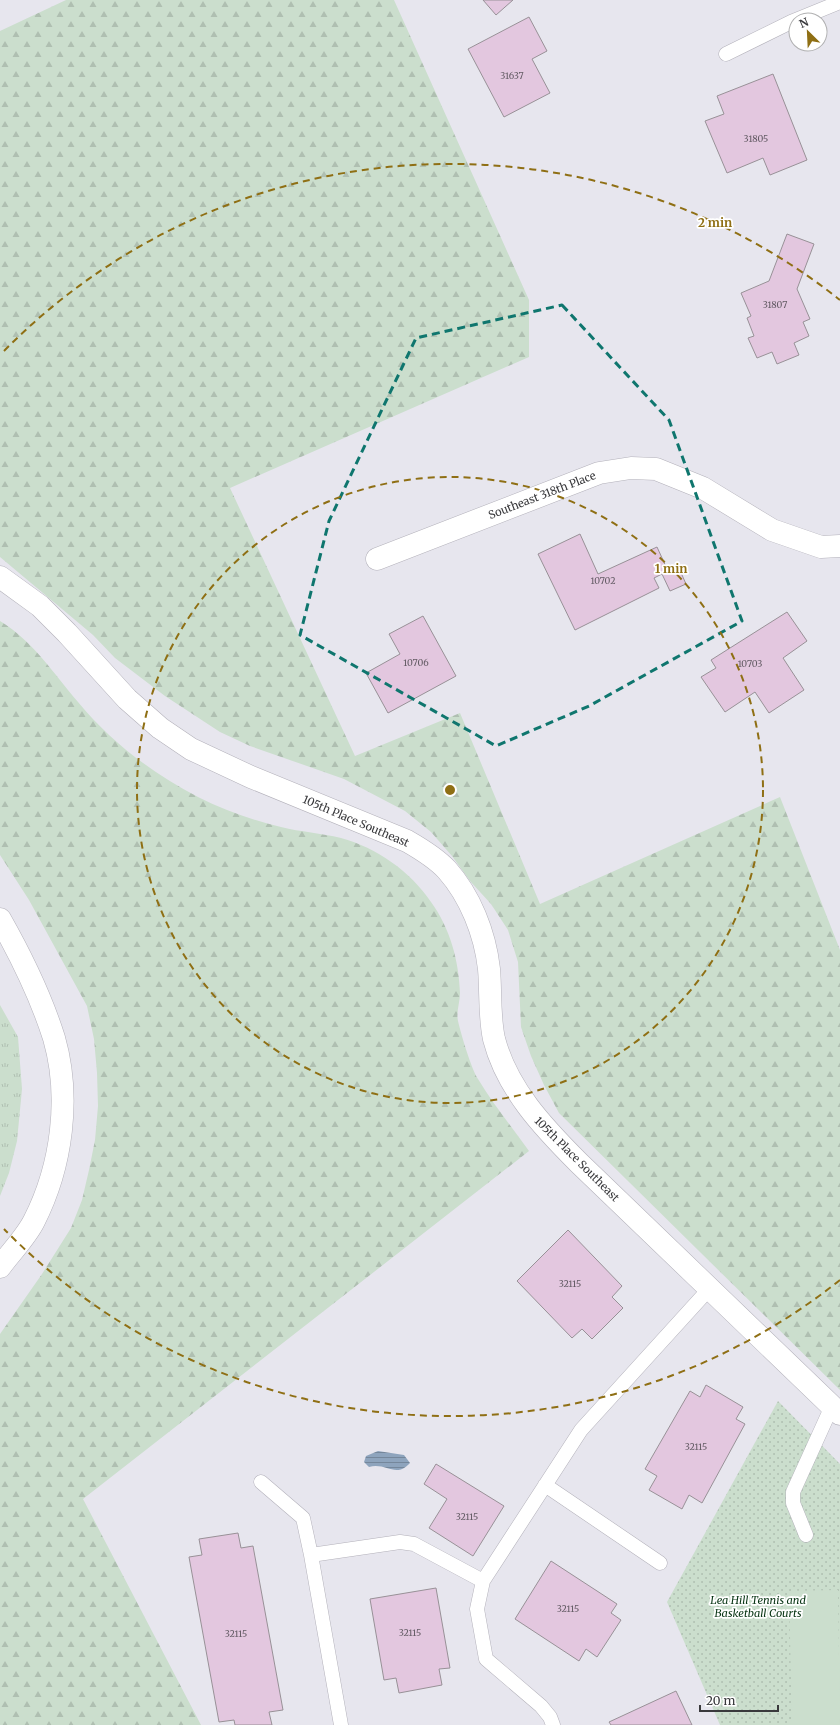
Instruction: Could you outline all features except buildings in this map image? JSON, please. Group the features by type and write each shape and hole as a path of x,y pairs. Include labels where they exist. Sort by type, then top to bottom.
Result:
{"street":[{"name":"Southeast 318th Place","path":"377,559 599,473 631,468 656,469 703,488 772,530 821,547 840,546"},
{"name":"105th Place Southeast","path":"0,577 40,606 67,633 127,699 160,728 191,749 250,777 408,841 429,854 446,869 460,887 479,925 486,948 489,970 491,1017 494,1039 503,1065 531,1111 551,1134 836,1410"},
{"path":"0,919 35,990 54,1038 62,1082 62,1116 53,1174 34,1221 0,1267"}],"lane":[{"path":"726,54 791,22 840,2"},
{"path":"554,1725 550,1717 541,1706 486,1659 477,1609 483,1581 581,1430 710,1288"},
{"path":"806,1535 793,1504 793,1492 836,1410"},
{"path":"260,1482 302,1518 311,1555 341,1725"},
{"path":"545,1486 660,1563"},
{"path":"311,1555 400,1542 414,1544 483,1581"}],"highlighted area":[{"path":"562,305 669,420 742,621 589,706 496,746 300,635 329,521 416,338"}],"green space":[{"path":"66,0 394,0 529,300 529,357 230,488 355,756 460,713 540,904 780,797 840,950 840,1390 559,1113 531,1056 521,1027 518,962 508,930 491,904 470,881 452,856 431,832 405,811 344,779 250,746 220,732 165,696 115,658 93,635 0,557 0,31"},
{"path":"0,621 23,638 33,648 78,702 104,730 133,756 164,778 208,802 249,818 281,827 334,836 354,842 380,854 413,880 438,912 452,945 458,969 460,993 457,1014 458,1021 472,1067 490,1097 529,1151 83,1499 201,1725 0,1725 0,1334 42,1274 71,1228 82,1200 89,1170 95,1140 98,1106 94,1039 87,1006 29,900 0,855"},
{"path":"0,1005 18,1037 22,1089 17,1141 9,1173 0,1196"},
{"name":"Lea Hill Tennis and Basketball Courts","path":"778,1401 840,1464 840,1725 720,1725 667,1602"},
{"path":"838,1590 840,1725 792,1725 789,1591"}],"water":[{"path":"378,1451 404,1455 410,1463 405,1468 400,1470 375,1466 369,1467 364,1462 366,1456"}]}
